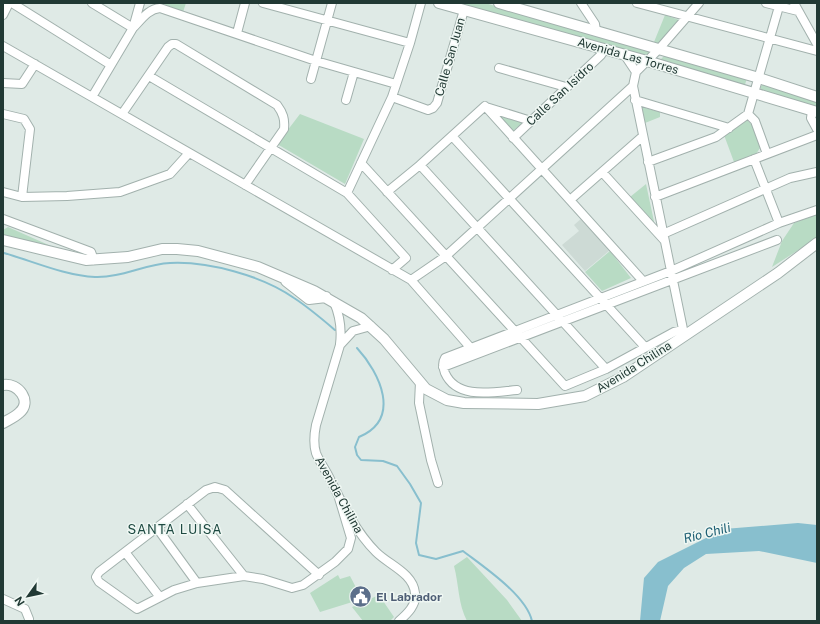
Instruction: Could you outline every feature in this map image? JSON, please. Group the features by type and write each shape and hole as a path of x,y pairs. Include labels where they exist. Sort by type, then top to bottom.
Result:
{"street":[{"path":"3,15 11,3 111,65"},
{"path":"92,3 133,28"},
{"path":"133,28 140,3"},
{"path":"237,33 245,3"},
{"path":"263,3 410,44"},
{"path":"311,79 332,3"},
{"path":"347,193 392,97 410,44 420,3"},
{"name":"Avenida Las Torres","path":"439,3 624,54 814,112"},
{"name":"Avenida Las Torres","path":"499,3 759,78 817,97"},
{"path":"581,3 595,24 596,31"},
{"path":"637,3 687,18 817,51"},
{"path":"411,280 446,256 632,86 636,72 659,50 699,3"},
{"path":"766,3 780,5 798,11"},
{"path":"794,3 817,44"},
{"path":"648,162 716,137 748,114 780,5"},
{"path":"92,97 133,28 148,12 154,8 160,8 237,33 316,61 396,84"},
{"name":"Calle San Juan","path":"392,97 428,110 433,108 436,103 464,10"},
{"path":"122,114 168,47 172,44 176,44 277,105 282,112 285,121 284,129 245,185"},
{"path":"3,46 411,280 473,351"},
{"name":"Calle San Isidro","path":"513,138 605,49"},
{"path":"624,54 636,72"},
{"path":"3,83 22,84 35,64"},
{"path":"499,68 566,87"},
{"path":"346,100 354,72"},
{"path":"149,76 347,193 406,258 392,270"},
{"path":"361,163 565,386 606,369 674,332 683,333 632,86"},
{"path":"636,100 729,128"},
{"path":"485,106 531,120"},
{"path":"387,192 420,165 485,106"},
{"path":"485,106 643,281"},
{"path":"814,112 811,118 817,129"},
{"path":"3,114 24,119 30,129 22,197"},
{"path":"748,114 755,121 767,154"},
{"path":"655,197 817,135"},
{"path":"452,136 645,347"},
{"path":"570,200 643,136"},
{"path":"3,192 22,197 67,196 120,192 170,174 189,152"},
{"path":"754,159 779,223"},
{"path":"420,165 606,369"},
{"path":"602,172 664,237"},
{"path":"664,237 790,178 817,172"},
{"path":"518,334 556,315 671,271 779,223 817,210"},
{"path":"3,219 91,252 94,260"},
{"path":"3,240 72,257 94,260 133,256 162,249 198,250 279,274 330,299 371,326"},
{"path":"517,390 480,393 456,387 449,381 443,367 445,358 473,351 518,334 562,322 777,240"},
{"name":"Avenida Chilina","path":"340,345 353,331 371,326 426,389 448,400 464,403 538,404 566,400 584,396 623,377 683,333 778,273 817,243"},
{"name":"Avenida Chilina","path":"330,299 340,315 342,330 340,345 320,411 314,439 316,453 339,498 363,538 377,553 407,577 413,584 415,601 409,611 399,621"},
{"path":"420,382 419,403 431,460 438,483"},
{"path":"3,386 16,387 23,394 24,399 24,404 20,413 3,423"},
{"path":"319,575 220,487 210,487 99,572 97,575 97,581 137,609 159,596 197,583 244,576 263,579 292,588 303,585 319,575 348,549 351,538 339,498"},
{"path":"187,504 244,576"},
{"path":"157,528 197,583"},
{"path":"125,552 159,596"},
{"path":"3,599 26,609 29,619"}],"shaded area":[{"path":"582,218 610,250 585,271 562,245 579,231 574,225"}],"green space":[{"path":"161,3 186,3 183,12"},
{"path":"453,3 485,3 650,51 649,58"},
{"path":"665,15 682,21 661,44 654,42"},
{"path":"664,56 747,78 744,88 661,62 661,59"},
{"path":"766,83 817,100 817,109 761,91 761,86"},
{"path":"642,107 660,112 660,117 645,123"},
{"path":"493,110 522,123 513,131"},
{"path":"300,114 364,139 345,184 277,144"},
{"path":"745,121 748,121 752,125 760,148 756,154 734,162 724,135"},
{"path":"646,184 655,226 630,197"},
{"path":"817,214 817,238 772,267 782,241 794,223"},
{"path":"8,227 69,254 3,237 3,230"},
{"path":"610,251 631,278 602,291 585,272"},
{"path":"467,557 507,600 522,621 467,621 460,601 454,566"},
{"path":"338,575 340,579 350,576 362,599 320,612 310,593"},
{"path":"379,595 394,617 390,621 363,621 352,607"}],"water":[{"path":"798,523 817,525 817,563 759,551 706,554 684,568 668,586 660,621 640,621 644,578 658,562 724,529"}],"waterway":[{"path":"4,253 72,274 95,277 105,277 170,263 185,263 218,267 251,277 281,290 315,313 335,330"},
{"path":"357,348 373,370 383,395 383,408 380,419 372,429 359,437 355,447 357,455 361,460 383,461 397,466 410,484 421,503 416,543 419,555 436,559 463,551 503,582 522,601 532,621"}],"place":[{"name":"El Labrador","path":"360,597"}],"district":[{"name":"SANTA LUISA","path":"175,529"}],"water label":[{"name":"Río Chili","path":"707,533"}]}
